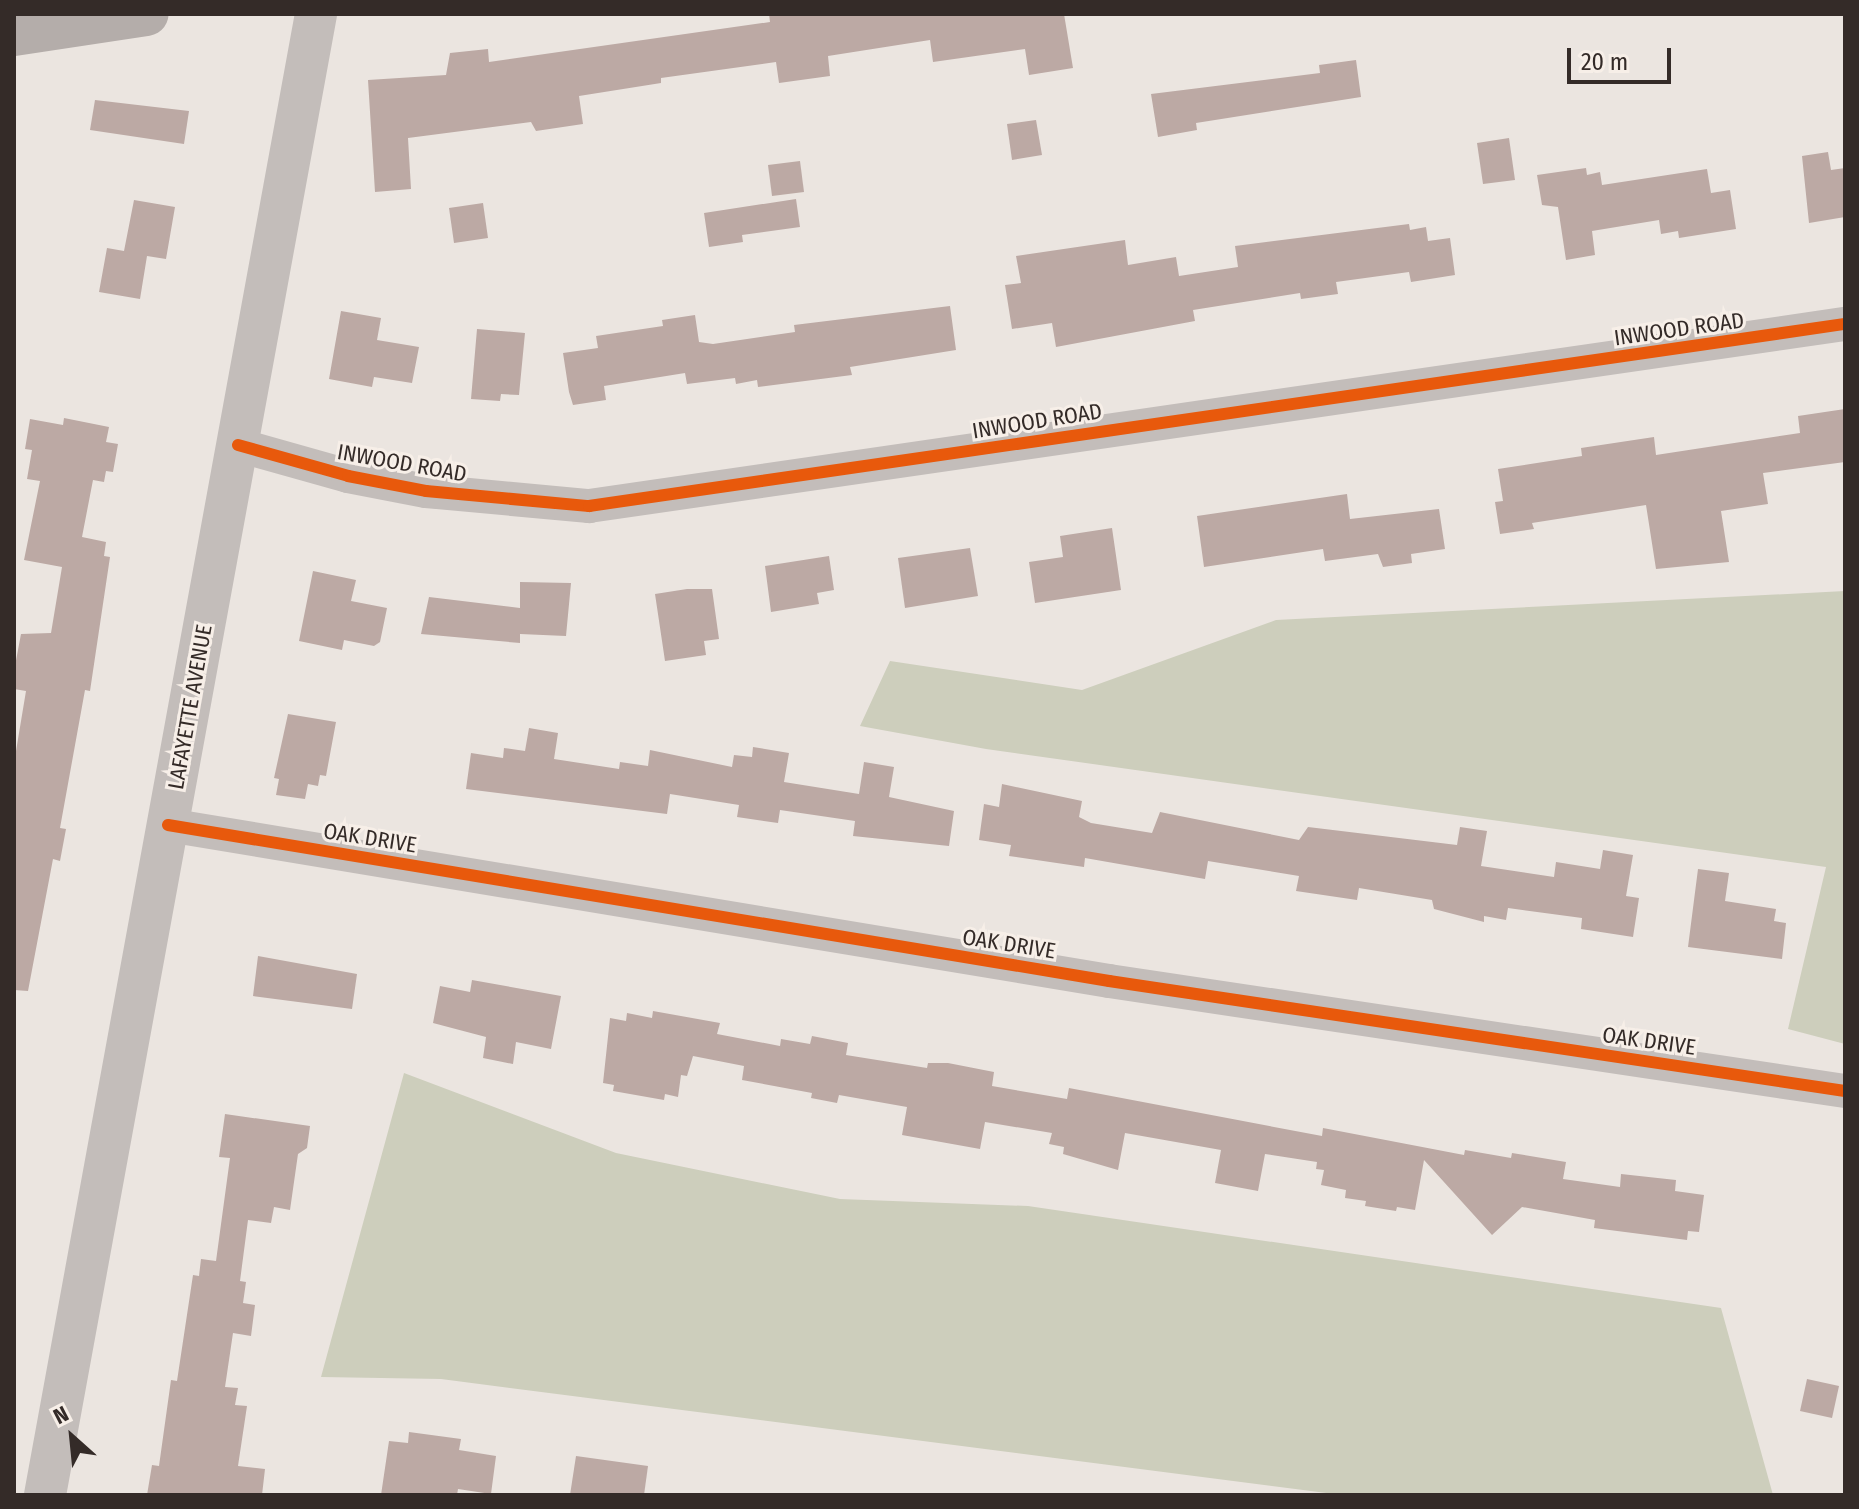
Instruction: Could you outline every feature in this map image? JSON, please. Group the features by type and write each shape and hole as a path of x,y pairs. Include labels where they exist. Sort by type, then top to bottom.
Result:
{"main road":[{"path":"14,34 146,14"}],"street":[{"name":"LAFAYETTE AVENUE","path":"45,1495 316,14"},
{"name":"INWOOD ROAD","path":"238,445 348,476 426,491 589,506 1845,324"},
{"name":"OAK DRIVE","path":"168,825 1109,981 1845,1091"}],"green space":[{"path":"1845,591 1845,1044 1788,1029 1826,867 986,749 860,726 890,661 1082,690 1276,620"},
{"path":"404,1073 616,1153 840,1199 1028,1206 1721,1308 1773,1495 1342,1495 441,1379 321,1377"}],"building":[{"path":"769,14 1064,14 1073,68 1029,75 1025,49 933,62 930,40 828,56 830,76 779,83 776,62 661,78 661,83 579,96 583,124 536,131 531,122 408,138 411,189 375,192 368,80 446,75 450,53 488,49 489,62 770,22"},
{"path":"1356,60 1361,97 1196,123 1197,130 1158,137 1151,94 1320,73 1319,65"},
{"path":"95,100 189,111 184,144 90,130"},
{"path":"1036,120 1042,155 1012,160 1007,124"},
{"path":"1509,138 1515,180 1483,184 1477,143"},
{"path":"1828,152 1831,170 1845,168 1845,217 1809,223 1802,156"},
{"path":"800,161 804,192 772,196 768,165"},
{"path":"1586,168 1587,175 1600,172 1602,185 1707,169 1711,193 1730,190 1736,229 1679,238 1678,231 1661,234 1659,220 1592,231 1595,255 1566,260 1558,207 1542,205 1537,175"},
{"path":"796,199 800,227 742,235 743,242 709,247 704,213"},
{"path":"134,200 175,207 166,259 147,256 140,299 99,292 107,248 124,251"},
{"path":"483,203 488,238 454,243 449,208"},
{"path":"1409,224 1410,230 1426,227 1428,241 1450,238 1455,275 1411,282 1409,272 1336,282 1338,294 1301,299 1300,293 1193,310 1195,321 1056,347 1052,323 1012,329 1005,285 1021,283 1016,256 1125,240 1128,265 1176,257 1179,276 1238,267 1235,246"},
{"path":"950,306 956,350 850,367 852,375 758,387 757,380 736,384 735,378 687,384 685,373 604,386 606,400 573,405 569,392 563,353 598,348 596,336 663,326 662,320 695,315 699,342 713,344 795,332 794,325"},
{"path":"341,311 381,318 377,340 419,347 412,383 374,377 372,387 329,379"},
{"path":"477,329 525,333 519,395 501,394 500,401 471,399"},
{"path":"1845,409 1845,462 1763,473 1768,504 1721,511 1729,562 1656,569 1646,505 1532,523 1534,529 1500,534 1495,502 1503,501 1498,469 1582,456 1581,448 1654,437 1656,455 1800,433 1798,416"},
{"path":"64,418 109,427 106,442 118,444 113,472 106,471 104,482 93,480 82,537 106,542 104,556 110,557 90,691 85,690 60,828 66,829 60,861 53,859 28,991 14,990 14,763 26,691 14,689 14,671 21,634 51,633 62,567 24,560 40,481 27,479 32,450 25,449 30,419 63,425"},
{"path":"1347,494 1350,519 1439,509 1445,549 1411,554 1412,563 1383,567 1378,554 1325,561 1323,549 1204,567 1197,516"},
{"path":"1112,528 1121,590 1035,603 1029,562 1063,557 1060,536"},
{"path":"970,548 978,596 905,608 898,558"},
{"path":"829,556 834,590 817,593 819,604 771,612 765,566"},
{"path":"313,571 356,580 351,601 387,608 380,642 374,646 344,640 342,650 299,641"},
{"path":"520,582 571,583 566,636 520,634 520,643 421,634 429,597 520,608"},
{"path":"712,589 719,639 704,641 706,655 665,661 655,594"},
{"path":"288,714 336,722 326,776 320,775 318,786 308,784 305,799 276,795 279,779 274,778"},
{"path":"529,728 558,733 554,759 619,769 620,762 648,766 650,750 732,767 734,755 752,757 753,747 789,753 784,782 859,794 864,762 894,767 889,797 954,811 949,846 853,836 855,821 780,810 778,823 737,817 739,805 670,794 667,814 466,789 471,753 503,758 504,748 525,751"},
{"path":"1002,784 1082,801 1079,817 1091,823 1152,833 1160,812 1299,840 1308,827 1457,845 1460,827 1487,831 1481,866 1554,877 1556,862 1600,869 1603,850 1633,855 1626,896 1639,898 1633,937 1581,929 1582,918 1508,908 1506,920 1484,916 1484,922 1434,909 1432,900 1359,888 1357,900 1296,891 1299,876 1208,861 1205,879 1085,858 1084,867 1009,856 1011,845 979,840 984,804 999,807"},
{"path":"1698,869 1729,873 1725,901 1776,909 1774,921 1786,923 1782,959 1688,947"},
{"path":"258,956 357,974 352,1009 253,996"},
{"path":"472,980 561,996 551,1049 516,1042 513,1064 483,1058 486,1037 433,1023 440,986 470,992"},
{"path":"653,1011 720,1023 717,1034 780,1046 781,1039 810,1044 812,1036 848,1043 846,1055 927,1068 928,1063 948,1063 994,1072 992,1086 1067,1099 1069,1088 1322,1136 1323,1128 1464,1155 1465,1150 1511,1158 1512,1153 1566,1162 1563,1179 1620,1187 1621,1174 1676,1180 1675,1191 1704,1195 1699,1232 1688,1231 1687,1240 1594,1228 1595,1220 1522,1207 1492,1235 1424,1160 1415,1210 1397,1207 1396,1211 1365,1206 1366,1201 1345,1198 1346,1190 1321,1185 1324,1170 1316,1169 1317,1162 1265,1154 1258,1191 1215,1183 1221,1150 1125,1133 1118,1170 1063,1154 1064,1147 1049,1144 1052,1133 985,1122 980,1149 902,1135 907,1107 839,1095 837,1103 811,1098 812,1093 742,1080 744,1066 693,1056 687,1076 681,1075 678,1097 665,1094 664,1100 613,1091 614,1085 603,1083 610,1018 626,1021 627,1013 652,1018"},
{"path":"225,1114 310,1126 307,1148 298,1154 290,1210 274,1207 271,1223 248,1220 240,1281 246,1282 243,1303 255,1305 251,1336 233,1333 225,1387 238,1388 235,1405 247,1406 238,1466 265,1469 262,1495 147,1495 152,1465 159,1466 171,1380 177,1381 193,1275 199,1276 201,1259 216,1261 230,1158 219,1157"},
{"path":"1807,1379 1839,1386 1832,1418 1800,1411"},
{"path":"409,1432 461,1439 459,1450 496,1456 491,1494 458,1489 457,1495 381,1495 389,1441 408,1443"},
{"path":"576,1456 648,1466 644,1495 570,1495"}],"cycle path":[{"path":"238,445 348,476 426,491 589,506 1845,324"},
{"path":"168,825 1109,981 1845,1091"}]}
